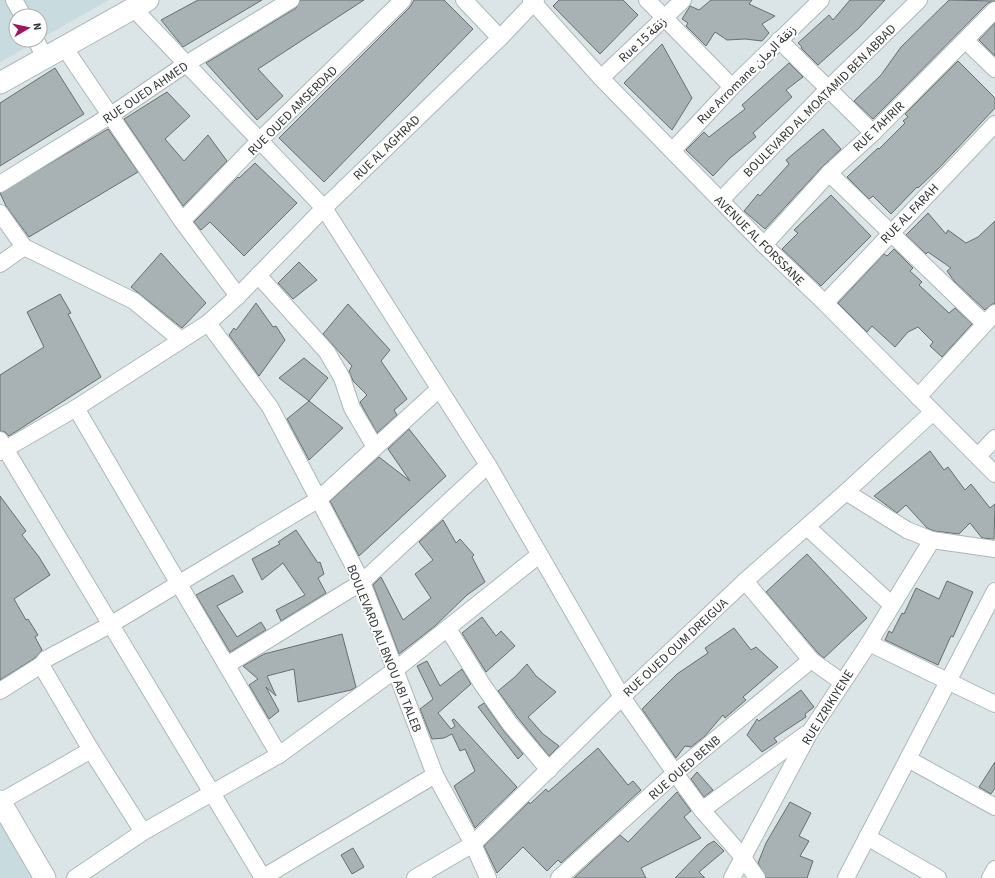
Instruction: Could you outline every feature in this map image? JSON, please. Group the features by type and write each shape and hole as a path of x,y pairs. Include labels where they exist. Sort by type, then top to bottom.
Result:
{"street":[{"name":"RUE OUED AHMED","path":"0,184 111,115 186,64 291,0"},
{"name":"RUE OUED AMSERDAD","path":"182,221 259,141 403,0"},
{"path":"464,0 500,38"},
{"path":"647,0 732,87"},
{"name":"Rue 15 زنقة","path":"601,78 683,0"},
{"name":"Rue Arromane زنقة الرمان","path":"673,150 732,87 821,0"},
{"name":"BOULEVARD AL MOATAMID BEN ABBAD","path":"721,200 828,89 919,0"},
{"name":"RUE AL AGHRAD","path":"2,447 76,408 208,323 238,296 324,208 500,38 533,1"},
{"name":"AVENUE AL FORSSANE","path":"533,1 601,78 673,150 764,245 825,303 995,474"},
{"path":"0,83 40,49 64,47 141,5 186,64 324,208 488,465 622,697 702,810 742,856 757,878"},
{"name":"RUE TAHRIR","path":"764,245 829,173 873,133 995,10"},
{"path":"779,40 873,133"},
{"path":"966,40 995,69"},
{"path":"64,47 182,221 238,296"},
{"name":"RUE AL FARAH","path":"825,303 890,232 995,124"},
{"path":"829,173 890,232 989,318 918,397"},
{"path":"0,213 24,247 134,301 181,340"},
{"path":"0,264 24,247"},
{"path":"258,275 327,352 342,378 352,408 376,447"},
{"name":"BOULEVARD ALI BNOU ABI TALEB","path":"208,323 270,407 362,582 435,775 473,844 488,878"},
{"path":"0,691 41,665 46,659 110,625 319,499 439,389"},
{"path":"76,408 279,755"},
{"name":"RUE OUED OUM DREIGUA","path":"415,878 473,844 622,697 745,581 846,492 933,412"},
{"path":"978,456 995,438"},
{"path":"2,447 214,794 263,878 435,775"},
{"path":"227,665 362,582 488,465"},
{"path":"846,492 906,530 932,540 995,549"},
{"path":"807,526 892,605"},
{"name":"RUE IZRIKIYENE","path":"732,878 742,856 810,732 869,643 932,540"},
{"path":"75,878 143,832 214,794 279,755 395,670 539,555"},
{"path":"745,581 811,660 842,682"},
{"path":"846,878 993,597"},
{"path":"448,629 482,684 507,720 549,770"},
{"path":"869,643 995,704"},
{"name":"RUE OUED BENB","path":"559,878 675,773 811,660"},
{"path":"41,665 91,750 143,832"},
{"path":"702,810 810,732"},
{"path":"45,878 0,801 91,750"},
{"path":"908,759 995,807"},
{"path":"867,837 938,878"},
{"path":"990,878 995,869"}],"shaded area":[{"path":"0,0 109,0 48,34 48,8 8,8 8,48 25,48 0,62"},
{"path":"0,806 44,878 0,878"}],"building":[{"path":"198,0 262,0 183,47 161,20"},
{"path":"300,0 364,0 258,69 283,96 257,120 206,63 296,8"},
{"path":"414,0 444,0 473,29 324,182 279,138 410,7"},
{"path":"559,0 623,0 638,15 600,54 553,6"},
{"path":"711,0 752,0 749,4 775,16 762,24 769,33 762,41 745,39 727,40 715,32 706,46 686,26 688,23 682,19 690,6 699,10"},
{"path":"850,0 885,0 859,28 818,65 798,43 829,15 833,20"},
{"path":"949,0 995,1 988,3 873,119 854,101 881,75 901,47"},
{"path":"995,23 995,56 979,40"},
{"path":"662,44 692,98 672,130 624,83"},
{"path":"958,61 995,98 995,108 939,168 918,188 917,187 891,214 873,196 869,199 847,177 878,148 879,149 905,123 903,121 908,117 905,114"},
{"path":"789,63 803,77 786,90 792,97 753,133 756,137 730,158 713,176 686,150 704,132 709,137 745,109 742,105"},
{"path":"55,68 84,114 0,166 0,103"},
{"path":"167,92 190,116 165,139 184,161 208,135 227,161 183,206 124,119"},
{"path":"108,129 138,172 29,237 6,206 0,193"},
{"path":"823,129 841,149 822,167 765,229 744,211 758,194 760,196 789,164 786,160"},
{"path":"255,163 297,203 244,256 210,222 201,230 194,222 238,177 239,178"},
{"path":"831,195 871,236 821,286 782,249 798,233 794,230"},
{"path":"928,213 946,234 948,230 966,243 978,237 995,221 995,304 992,304 985,310 954,281 947,271 951,268 928,252 926,254 906,235"},
{"path":"894,249 913,268 910,271 922,282 919,285 949,313 955,308 972,324 942,357 930,346 933,342 918,327 908,332 895,347 872,326 867,332 838,303 884,254 887,256"},
{"path":"161,253 206,303 182,328 131,287"},
{"path":"299,262 317,280 293,299 278,283"},
{"path":"60,294 71,313 68,314 101,377 9,436 5,432 0,431 0,375 44,347 27,312"},
{"path":"256,303 273,327 276,326 285,340 259,376 229,335 234,328 236,330"},
{"path":"348,304 390,350 381,361 407,399 394,410 397,415 377,433 360,402 367,395 353,381 349,371 352,366 323,334"},
{"path":"304,358 328,378 309,401 279,378"},
{"path":"309,401 343,428 309,460 287,419"},
{"path":"409,429 446,476 359,556 330,501 379,457 410,481 388,449"},
{"path":"930,451 944,470 948,467 965,490 971,484 990,508 995,504 994,539 982,538 970,523 959,534 934,531 927,528 906,505 897,513 874,496"},
{"path":"0,496 26,531 22,535 39,557 50,575 14,599 26,620 28,619 38,635 35,637 42,650 35,658 0,680"},
{"path":"443,520 456,543 460,539 474,555 472,557 485,582 467,595 435,626 399,654 373,585 381,577 403,620 431,598 415,574 433,560 419,542"},
{"path":"296,530 318,563 320,562 324,574 318,578 326,593 281,621 276,610 305,595 283,563 262,580 252,559 280,544 278,542"},
{"path":"807,554 867,618 824,658 818,653 766,592"},
{"path":"233,575 243,592 217,606 237,637 261,622 266,630 230,652 196,595"},
{"path":"947,581 973,592 953,637 951,636 938,665 885,640 889,631 892,633 902,613 904,614 916,588 939,599"},
{"path":"482,617 496,636 501,631 515,646 486,672 462,633"},
{"path":"734,628 751,650 756,647 778,667 743,697 746,700 725,718 723,715 704,737 691,747 685,746 676,758 642,709 677,674 708,653 705,648"},
{"path":"342,634 356,687 351,690 298,702 294,669 267,676 276,696 266,687 279,711 269,719 249,685 258,679 243,666 264,654"},
{"path":"427,661 440,686 462,669 471,684 438,713 451,729 455,726 452,720 454,719 517,787 475,828 454,786 475,771 465,749 460,751 452,734 444,738 432,739 420,709 433,699 417,666"},
{"path":"527,664 536,676 556,692 528,717 543,734 559,746 549,756 498,691 516,676"},
{"path":"801,690 814,707 805,714 806,717 774,738 777,742 762,752 747,735 757,719 759,721"},
{"path":"484,703 503,730 523,754 518,759 478,707"},
{"path":"598,748 628,785 633,781 641,790 561,863 558,860 547,871 523,847 497,873 484,846 529,802 530,804 546,789 548,792"},
{"path":"995,762 995,788 991,794 979,787"},
{"path":"697,772 713,790 704,797 691,779"},
{"path":"677,792 691,811 684,817 701,838 641,868 646,878 574,878 620,835 628,842"},
{"path":"790,802 811,813 799,836 809,841 800,856 813,861 807,878 766,878 758,863 766,843"},
{"path":"714,841 724,851 699,872 705,878 675,878 707,845"},
{"path":"353,848 364,867 352,874 341,855"}]}
